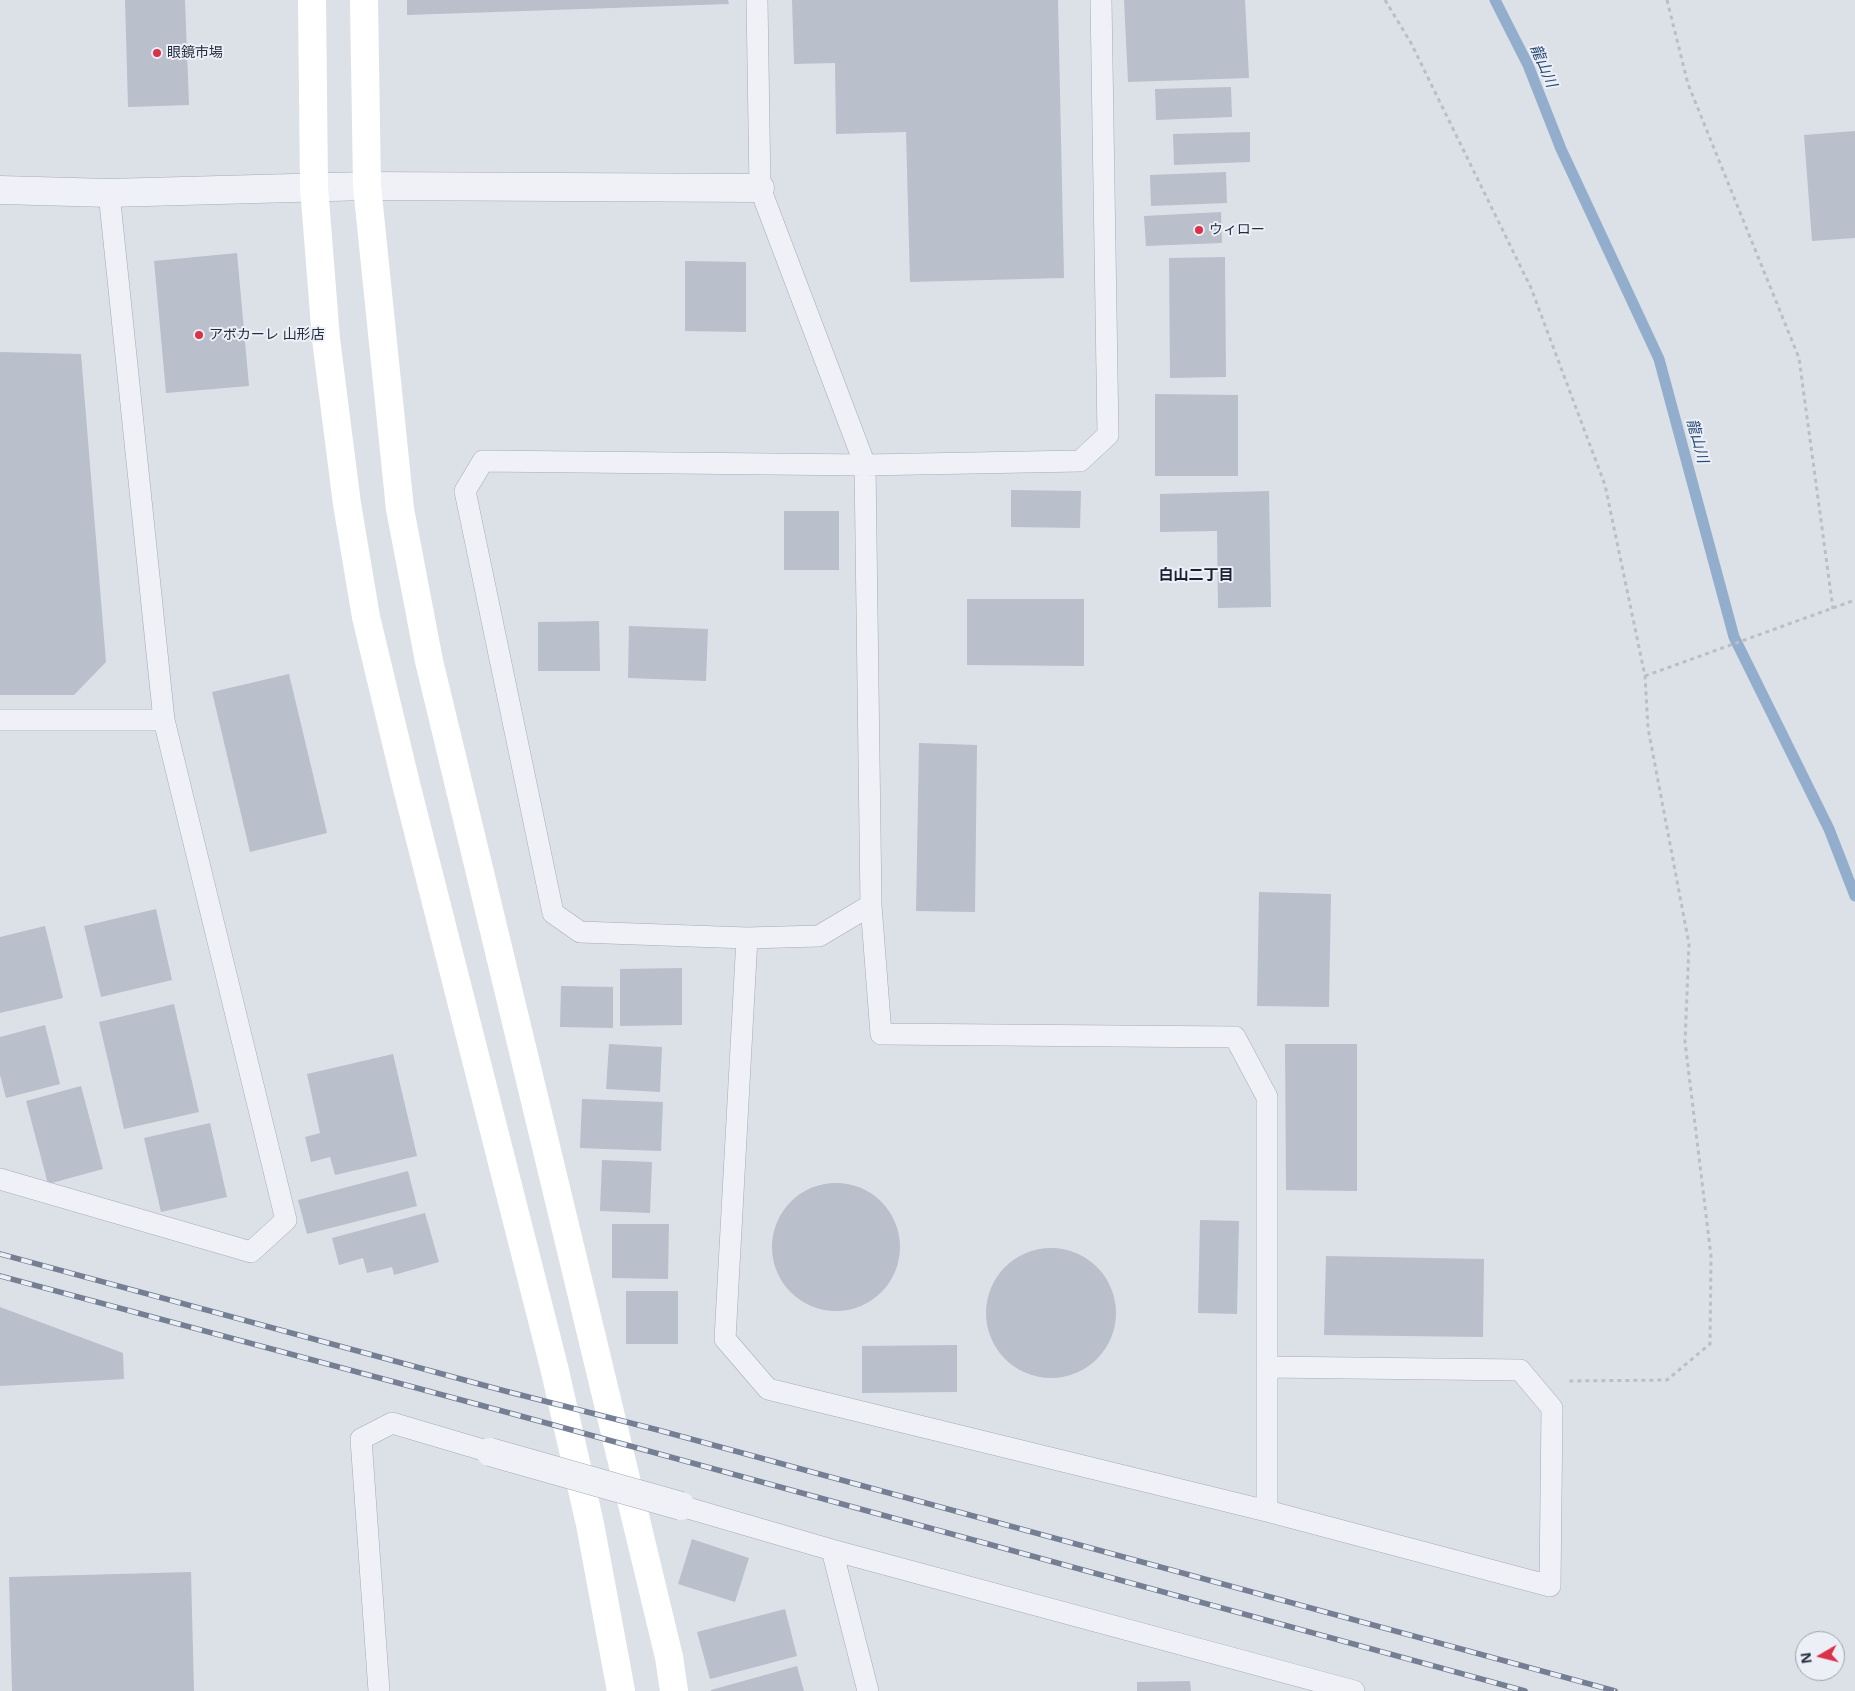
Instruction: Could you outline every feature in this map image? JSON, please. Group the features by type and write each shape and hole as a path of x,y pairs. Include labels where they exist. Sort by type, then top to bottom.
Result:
{"street":[{"path":"312,0 314,187 326,339 347,504 366,617 406,784 558,1386 590,1524 621,1691"},
{"path":"364,0 368,186 400,509 429,661 666,1647 674,1691"},
{"path":"0,190 109,193 368,186 760,188"},
{"path":"490,1452 681,1506"}],"lane":[{"path":"757,0 760,188 865,465 871,905 881,1034 1235,1037 1266,1097 1267,1511"},
{"path":"871,905 819,936 747,938 580,932 553,914 465,491 483,461 865,465 1080,461 1108,435 1101,0"},
{"path":"0,1180 251,1252 286,1220 164,720 109,193"},
{"path":"0,720 164,720"},
{"path":"747,938 725,1339 768,1389 1267,1511 1550,1586 1552,1408 1520,1370 1268,1367"},
{"path":"379,1691 361,1439 392,1423 490,1452"},
{"path":"681,1506 832,1550 1354,1691"},
{"path":"832,1550 868,1691"}],"path":[{"path":"1385,0 1412,44 1531,288 1605,485 1645,676 1648,728 1689,944 1685,1042 1711,1256 1710,1344 1667,1380 1530,1382"},
{"path":"1667,0 1688,84 1799,358 1833,609"},
{"path":"1645,676 1855,600"}],"building":[{"path":"125,0 185,0 189,105 128,107"},
{"path":"407,0 728,0 729,4 407,15"},
{"path":"792,0 1058,0 1064,278 910,282 906,132 836,134 835,63 794,64"},
{"path":"1124,0 1245,0 1249,78 1128,82"},
{"path":"1231,87 1232,117 1156,120 1155,89"},
{"path":"1855,131 1855,238 1812,241 1804,135"},
{"path":"1250,132 1250,162 1174,165 1173,134"},
{"path":"1226,172 1227,203 1151,206 1150,175"},
{"path":"1221,212 1222,243 1146,246 1144,216"},
{"path":"237,253 249,386 166,393 154,261"},
{"path":"1225,257 1226,377 1170,378 1169,258"},
{"path":"685,261 746,262 746,332 685,331"},
{"path":"0,352 81,354 106,662 74,695 0,695"},
{"path":"1155,394 1238,395 1238,476 1155,476"},
{"path":"1011,490 1081,491 1080,528 1011,527"},
{"path":"1269,491 1271,607 1218,608 1217,531 1160,532 1160,494"},
{"path":"784,511 839,511 839,570 784,570"},
{"path":"967,599 1084,599 1084,666 967,665"},
{"path":"599,621 600,671 538,671 538,622"},
{"path":"629,626 708,629 706,681 628,678"},
{"path":"289,674 327,833 250,852 212,692"},
{"path":"919,743 977,745 975,912 916,911"},
{"path":"1259,892 1331,894 1329,1007 1257,1006"},
{"path":"156,909 172,980 101,997 84,926"},
{"path":"45,926 63,998 0,1013 0,937"},
{"path":"682,968 682,1025 620,1026 620,969"},
{"path":"561,986 613,987 613,1028 560,1027"},
{"path":"174,1004 199,1112 124,1129 99,1022"},
{"path":"45,1025 60,1084 6,1098 0,1075 0,1037"},
{"path":"609,1044 662,1047 660,1092 606,1089"},
{"path":"1285,1044 1357,1044 1357,1191 1286,1190"},
{"path":"393,1054 417,1156 335,1175 330,1157 311,1162 305,1137 320,1133 307,1074"},
{"path":"81,1086 103,1169 48,1184 26,1101"},
{"path":"582,1099 663,1102 661,1151 580,1148"},
{"path":"210,1123 227,1197 161,1212 144,1138"},
{"path":"602,1160 652,1162 650,1213 600,1211"},
{"path":"408,1171 417,1206 307,1234 298,1200"},
{"path":"836,1183 861,1187 882,1201 896,1222 900,1247 896,1272 882,1293 861,1307 836,1311 811,1307 790,1293 776,1272 772,1247 776,1222 790,1201 811,1187"},
{"path":"425,1213 439,1262 394,1275 392,1267 367,1273 363,1258 339,1265 332,1238"},
{"path":"1200,1220 1239,1221 1237,1314 1198,1313"},
{"path":"612,1224 669,1224 668,1279 612,1278"},
{"path":"1051,1248 1076,1253 1097,1267 1111,1288 1116,1313 1111,1338 1097,1359 1076,1373 1051,1378 1026,1373 1005,1359 991,1338 986,1313 991,1288 1005,1267 1026,1253"},
{"path":"1326,1256 1484,1259 1483,1337 1324,1335"},
{"path":"626,1291 678,1291 678,1344 626,1344"},
{"path":"0,1307 123,1353 124,1379 0,1386"},
{"path":"957,1345 957,1392 862,1393 862,1346"},
{"path":"692,1539 749,1558 735,1602 678,1584"},
{"path":"191,1572 194,1691 12,1691 9,1577"},
{"path":"785,1609 797,1656 710,1679 697,1632"},
{"path":"797,1666 804,1691 711,1691 711,1690"},
{"path":"1190,1681 1191,1691 1137,1691 1137,1682"}],"waterway":[{"name":"龍山川","path":"1495,0 1528,65 1561,149 1659,359 1734,637 1829,829 1855,896"}],"railway":[{"path":"0,1254 505,1391 658,1430 1615,1691"},
{"path":"0,1276 506,1412 1525,1691"}],"place":[{"name":"眼鏡市場","path":"157,53"},
{"name":"ウィロー","path":"1199,230"},
{"name":"アボカーレ 山形店","path":"199,335"}],"district":[{"name":"白山二丁目","path":"1196,576"}]}
